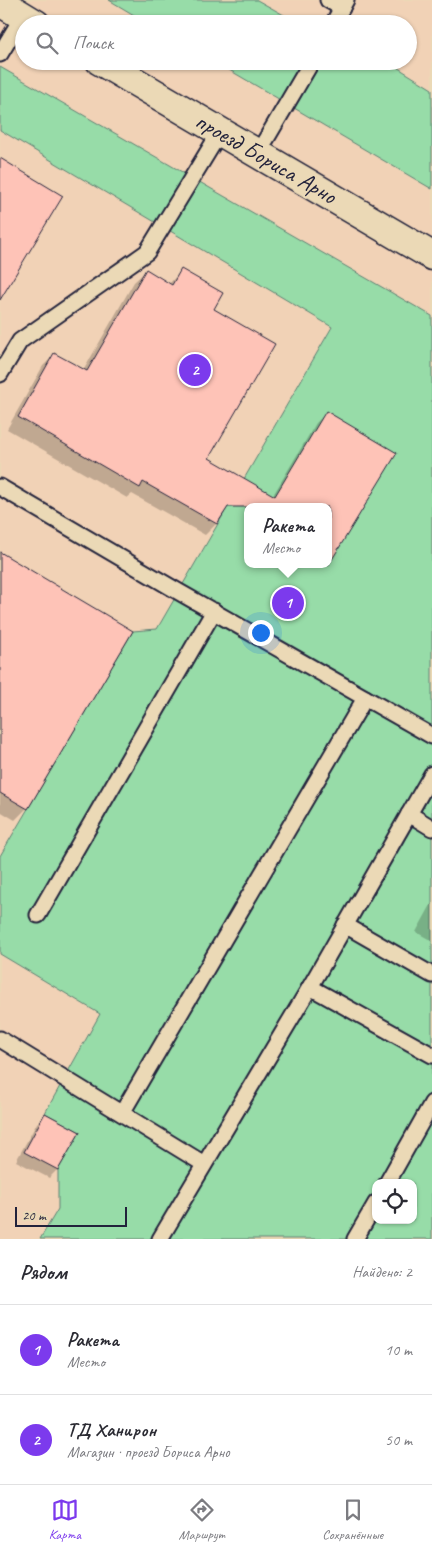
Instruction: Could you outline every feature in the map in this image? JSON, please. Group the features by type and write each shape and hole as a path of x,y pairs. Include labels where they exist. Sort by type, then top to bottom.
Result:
{"street":[{"path":"0,2 22,15"},
{"name":"проезд Бориса Арно","path":"115,70 432,256"}],"lane":[{"path":"328,0 344,4 338,15"},
{"path":"0,54 15,37"},
{"path":"258,153 307,70"},
{"path":"0,374 20,340 146,252 220,132"},
{"path":"0,487 432,736"},
{"path":"38,916 214,612"},
{"path":"122,1114 365,698"},
{"path":"160,1239 310,987 432,774"},
{"path":"409,814 432,828"},
{"path":"345,925 432,975"},
{"path":"310,987 432,1055"},
{"path":"0,1039 204,1164"},
{"path":"389,1179 432,1103"},
{"path":"355,1239 372,1210"}],"shaded area":[{"path":"0,0 432,0 432,1239 0,1239"}],"green space":[{"path":"109,0 257,0 284,15 134,15"},
{"path":"0,67 432,316 432,1239 40,1239 58,1209 58,1170 80,1132 45,1113 100,1014 0,954 0,856 133,631 157,629 332,327 0,130"},
{"path":"229,70 401,70 432,89 432,189"}],"building":[{"path":"0,158 63,196 0,300"},
{"path":"146,269 172,285 181,269 223,293 214,309 275,344 209,458 275,496 326,411 397,453 332,559 332,503 244,503 244,507 228,507 217,524 143,482 140,488 18,417 54,353 87,371"},
{"path":"0,552 133,631 28,809 0,793"},
{"path":"45,1113 80,1132 58,1170 24,1152"}],"place":[{"name":"ТД Ханирон","path":"195,370"},
{"name":"Ракета","path":"288,603"}]}
